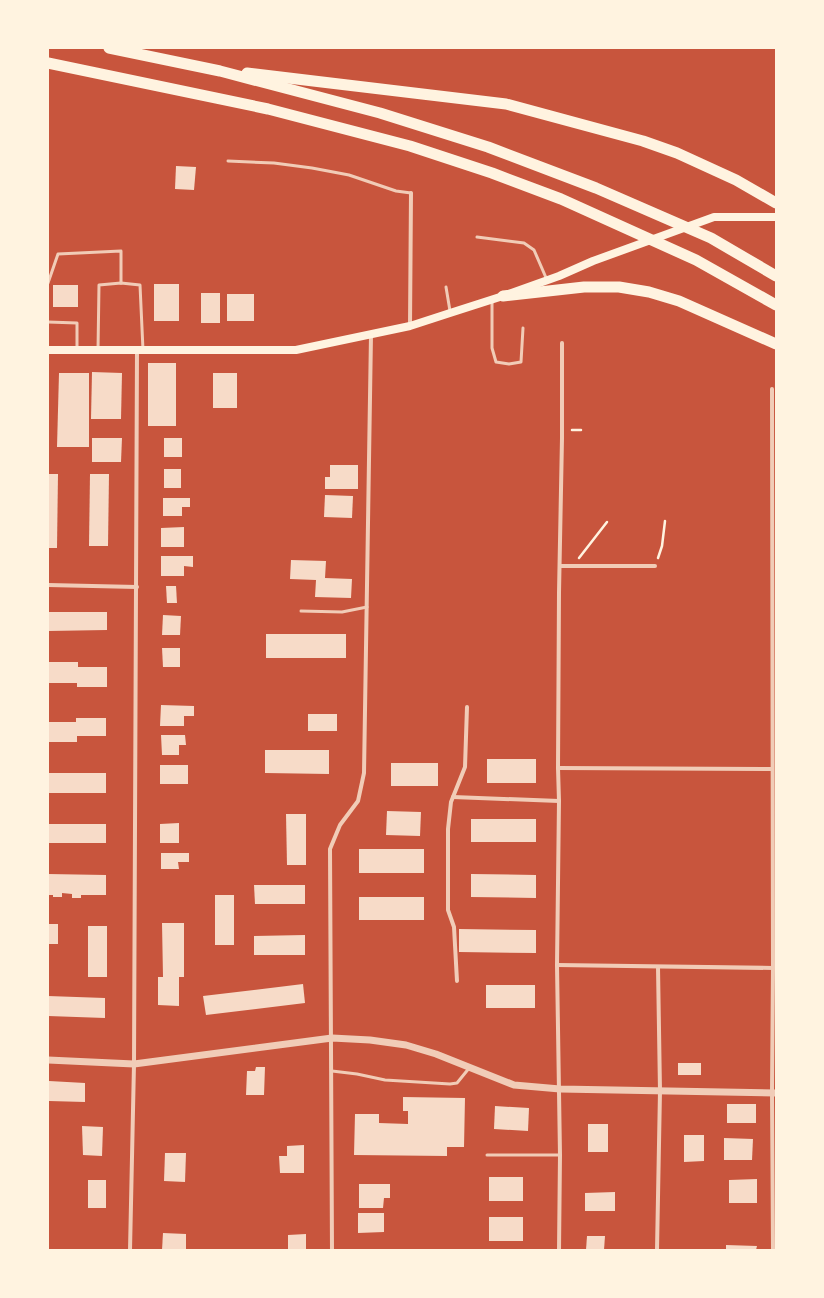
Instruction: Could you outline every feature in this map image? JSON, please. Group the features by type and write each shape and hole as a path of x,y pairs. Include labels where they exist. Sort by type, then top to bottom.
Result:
{"highway":[{"path":"109,48 220,71 380,113 488,147 596,188 703,235 776,276"},
{"path":"48,63 268,109 410,146 492,173 561,199 696,260 776,305"},
{"path":"220,71 260,74 506,104 643,141 676,153 736,180 776,203"},
{"path":"503,296 584,287 619,287 649,292 679,301 776,344"}],"main road":[{"path":"48,350 296,350 410,326 492,300 714,217 776,217"}],"street":[{"path":"410,326 411,193"},
{"path":"332,1250 330,849 340,825 358,801 364,773 371,334"},
{"path":"559,1250 560,1089 556,965 559,801 558,768 562,343"},
{"path":"130,1250 134,1064 140,350"},
{"path":"772,388 775,758 772,769 774,968 773,1250"},
{"path":"560,566 655,566"},
{"path":"48,585 137,587"},
{"path":"457,981 454,927 448,910 448,829 451,802 465,767 467,707"},
{"path":"558,768 772,769"},
{"path":"453,797 559,801"},
{"path":"556,965 774,968"},
{"path":"657,1250 660,1091 658,967"},
{"path":"48,1060 134,1064 332,1038 370,1040 406,1045 436,1054 514,1085 560,1089 774,1092"}],"lane":[{"path":"228,161 274,163 312,168 354,176 396,191 411,193"},
{"path":"477,237 524,244 530,247 534,250 547,280"},
{"path":"48,283 58,254 121,251 121,283"},
{"path":"98,350 99,285 121,283 140,285 140,350"},
{"path":"446,287 450,313"},
{"path":"492,300 492,348 496,362 509,364 522,362 523,328"},
{"path":"48,322 77,323 77,350"},
{"path":"301,611 342,612 367,607"},
{"path":"332,1070 385,1080 450,1084 457,1083 470,1067"},
{"path":"487,1155 560,1154"}],"path":[{"path":"572,430 581,430"},
{"path":"655,566 662,546 665,521"},
{"path":"576,566 579,557 607,522"}],"building":[{"path":"176,166 196,167 194,190 175,189"},
{"path":"154,284 179,284 179,321 154,321"},
{"path":"53,285 78,285 78,307 53,307"},
{"path":"201,293 220,293 220,323 201,323"},
{"path":"227,294 254,294 254,321 227,321"},
{"path":"148,363 176,363 176,426 148,426"},
{"path":"92,372 122,373 121,419 91,419"},
{"path":"59,373 89,373 89,447 57,447"},
{"path":"213,373 237,373 237,408 213,408"},
{"path":"92,438 122,438 121,462 92,462"},
{"path":"164,438 182,438 182,457 164,457"},
{"path":"330,465 358,465 358,489 325,489 325,477 330,477"},
{"path":"164,469 181,469 181,488 164,488"},
{"path":"48,474 58,474 57,548 48,548"},
{"path":"90,474 109,474 108,546 89,546"},
{"path":"325,495 353,496 352,518 324,517"},
{"path":"163,498 190,498 190,507 182,507 182,516 163,516"},
{"path":"184,527 184,547 161,547 161,528"},
{"path":"161,556 193,556 193,567 184,566 184,576 161,576"},
{"path":"291,560 326,561 325,578 352,579 351,598 315,597 316,580 290,579"},
{"path":"166,586 176,586 177,603 167,603"},
{"path":"48,612 107,612 107,630 48,631"},
{"path":"163,615 181,616 180,635 162,635"},
{"path":"266,634 346,634 346,658 266,658"},
{"path":"162,648 180,648 180,667 163,667"},
{"path":"48,662 78,662 78,667 107,667 107,687 77,687 77,683 48,683"},
{"path":"161,705 194,706 194,716 184,716 184,726 160,726"},
{"path":"308,714 337,714 337,731 308,731"},
{"path":"76,718 106,718 106,736 77,736 77,742 48,742 48,722 76,722"},
{"path":"161,735 185,735 186,745 179,745 179,755 162,755"},
{"path":"265,750 329,750 329,774 265,773"},
{"path":"487,759 536,759 536,783 487,783"},
{"path":"391,763 438,763 438,786 391,786"},
{"path":"160,765 188,765 188,784 160,784"},
{"path":"48,773 106,773 106,793 48,793"},
{"path":"387,811 421,812 420,836 386,835"},
{"path":"286,814 306,814 306,865 287,865"},
{"path":"471,819 536,819 536,842 471,842"},
{"path":"179,823 179,843 160,843 160,824"},
{"path":"48,824 106,824 106,843 48,843"},
{"path":"359,849 424,849 424,873 359,873"},
{"path":"161,853 189,853 189,862 178,862 179,869 161,869"},
{"path":"48,874 106,875 106,895 81,895 81,898 72,898 72,894 62,893 62,897 53,897 53,895 48,895"},
{"path":"471,874 536,875 536,898 471,897"},
{"path":"254,885 305,885 305,904 255,904"},
{"path":"215,895 234,895 234,945 215,945"},
{"path":"359,897 424,897 424,920 359,920"},
{"path":"162,923 184,923 184,977 179,977 179,1006 158,1005 158,977 163,977"},
{"path":"48,924 58,924 58,944 48,944"},
{"path":"88,926 107,926 107,977 88,977"},
{"path":"459,929 536,930 536,953 459,952"},
{"path":"305,935 305,955 254,955 254,936"},
{"path":"303,984 305,1003 206,1015 203,996"},
{"path":"486,985 535,985 535,1008 486,1008"},
{"path":"48,996 105,998 105,1018 48,1016"},
{"path":"678,1063 701,1063 701,1075 678,1075"},
{"path":"256,1067 265,1067 264,1095 246,1095 247,1071 255,1071"},
{"path":"49,1081 85,1083 85,1102 49,1101"},
{"path":"403,1097 465,1098 464,1147 447,1147 447,1156 354,1155 355,1114 379,1114 379,1123 408,1124 408,1111 403,1111"},
{"path":"727,1104 756,1104 756,1123 727,1123"},
{"path":"495,1106 529,1108 528,1131 494,1129"},
{"path":"588,1124 608,1124 608,1152 588,1152"},
{"path":"82,1126 103,1127 102,1156 83,1155"},
{"path":"684,1135 704,1135 704,1161 684,1162"},
{"path":"724,1138 753,1139 752,1160 724,1160"},
{"path":"304,1145 304,1173 280,1173 279,1156 287,1156 287,1146"},
{"path":"165,1153 186,1153 185,1182 164,1181"},
{"path":"489,1177 523,1177 523,1201 489,1201"},
{"path":"757,1179 757,1203 729,1203 729,1180"},
{"path":"88,1180 106,1180 106,1208 88,1208"},
{"path":"359,1184 390,1184 390,1198 384,1198 383,1208 359,1208"},
{"path":"615,1192 615,1211 585,1211 585,1193"},
{"path":"358,1213 384,1213 384,1232 358,1233"},
{"path":"489,1217 523,1217 523,1241 489,1241"},
{"path":"163,1233 186,1234 186,1250 162,1250"},
{"path":"306,1234 306,1250 288,1250 288,1235"},
{"path":"587,1236 605,1236 604,1250 586,1250"},
{"path":"726,1245 757,1246 756,1250 726,1250"}]}
